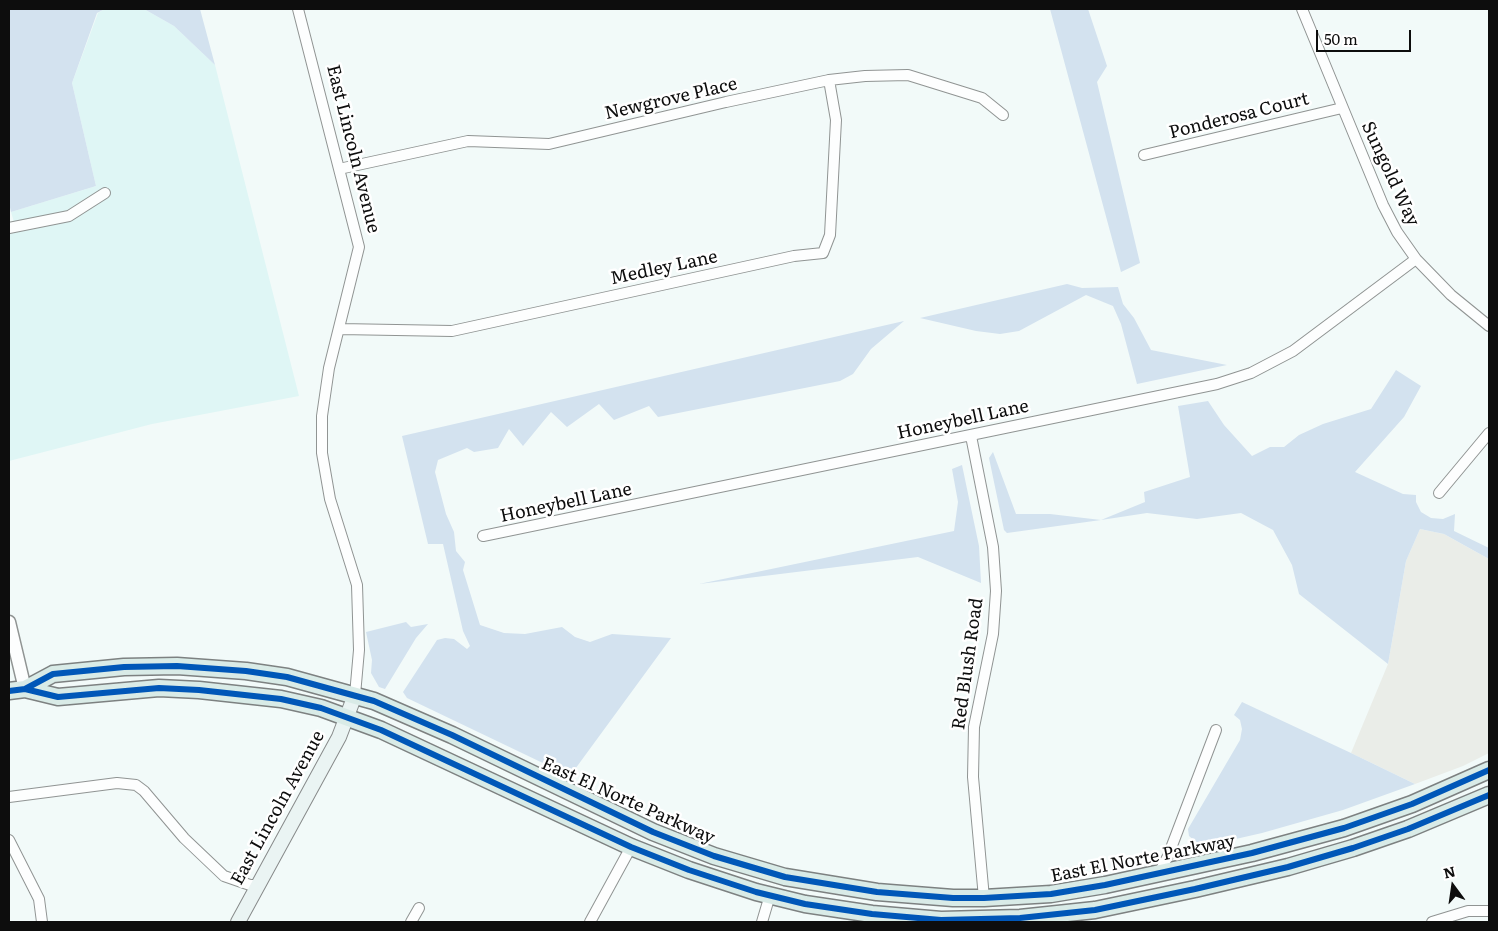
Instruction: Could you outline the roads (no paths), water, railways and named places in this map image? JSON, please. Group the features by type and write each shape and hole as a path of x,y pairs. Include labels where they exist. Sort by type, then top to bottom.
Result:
{"main road":[{"name":"East El Norte Parkway","path":"9,691 26,689 53,674 124,667 177,666 286,676 355,695 452,735 617,815 714,856 785,877 878,892 984,898 1051,894 1158,875 1252,853 1344,828 1412,804 1489,770"},
{"name":"East El Norte Parkway","path":"26,689 58,698 106,691 159,688 199,690 281,699 321,708 381,730 498,783 631,847 689,870 805,904 872,914 940,920 987,921 1095,910 1288,867 1408,830 1489,795"},
{"name":"East Lincoln Avenue","path":"238,922 339,737 355,695"},
{"path":"984,898 987,921"}],"street":[{"name":"East Lincoln Avenue","path":"298,9 358,247 340,329 329,368 322,416 322,453 330,499 356,586 359,650 355,695"},
{"name":"Sungold Way","path":"1302,9 1386,212 1397,232 1416,259 1451,295 1489,326"},
{"name":"Newgrove Place","path":"339,169 468,141 549,144 829,80 865,76 908,75 982,98 1003,114"},
{"name":"Medley Lane","path":"340,329 452,331 794,256 823,252 830,235 836,120 829,80"},
{"name":"Ponderosa Court","path":"1144,155 1342,108"},
{"path":"9,228 69,216 105,193"},
{"name":"Honeybell Lane","path":"483,536 1217,384 1251,373 1293,351 1416,259"},
{"path":"1439,493 1489,433"},
{"name":"Red Blush Road","path":"971,436 993,547 996,591 993,634 974,727 973,777 984,898"},
{"path":"9,622 26,689"},
{"path":"1158,875 1216,730"},
{"path":"9,797 117,783 136,785 144,791 184,838 224,876 250,885 258,885"},
{"path":"9,840 39,900 42,922"},
{"path":"590,922 631,847"},
{"path":"762,922 770,895"},
{"path":"411,922 419,908"},
{"path":"1432,922 1468,911 1489,911"}]}
